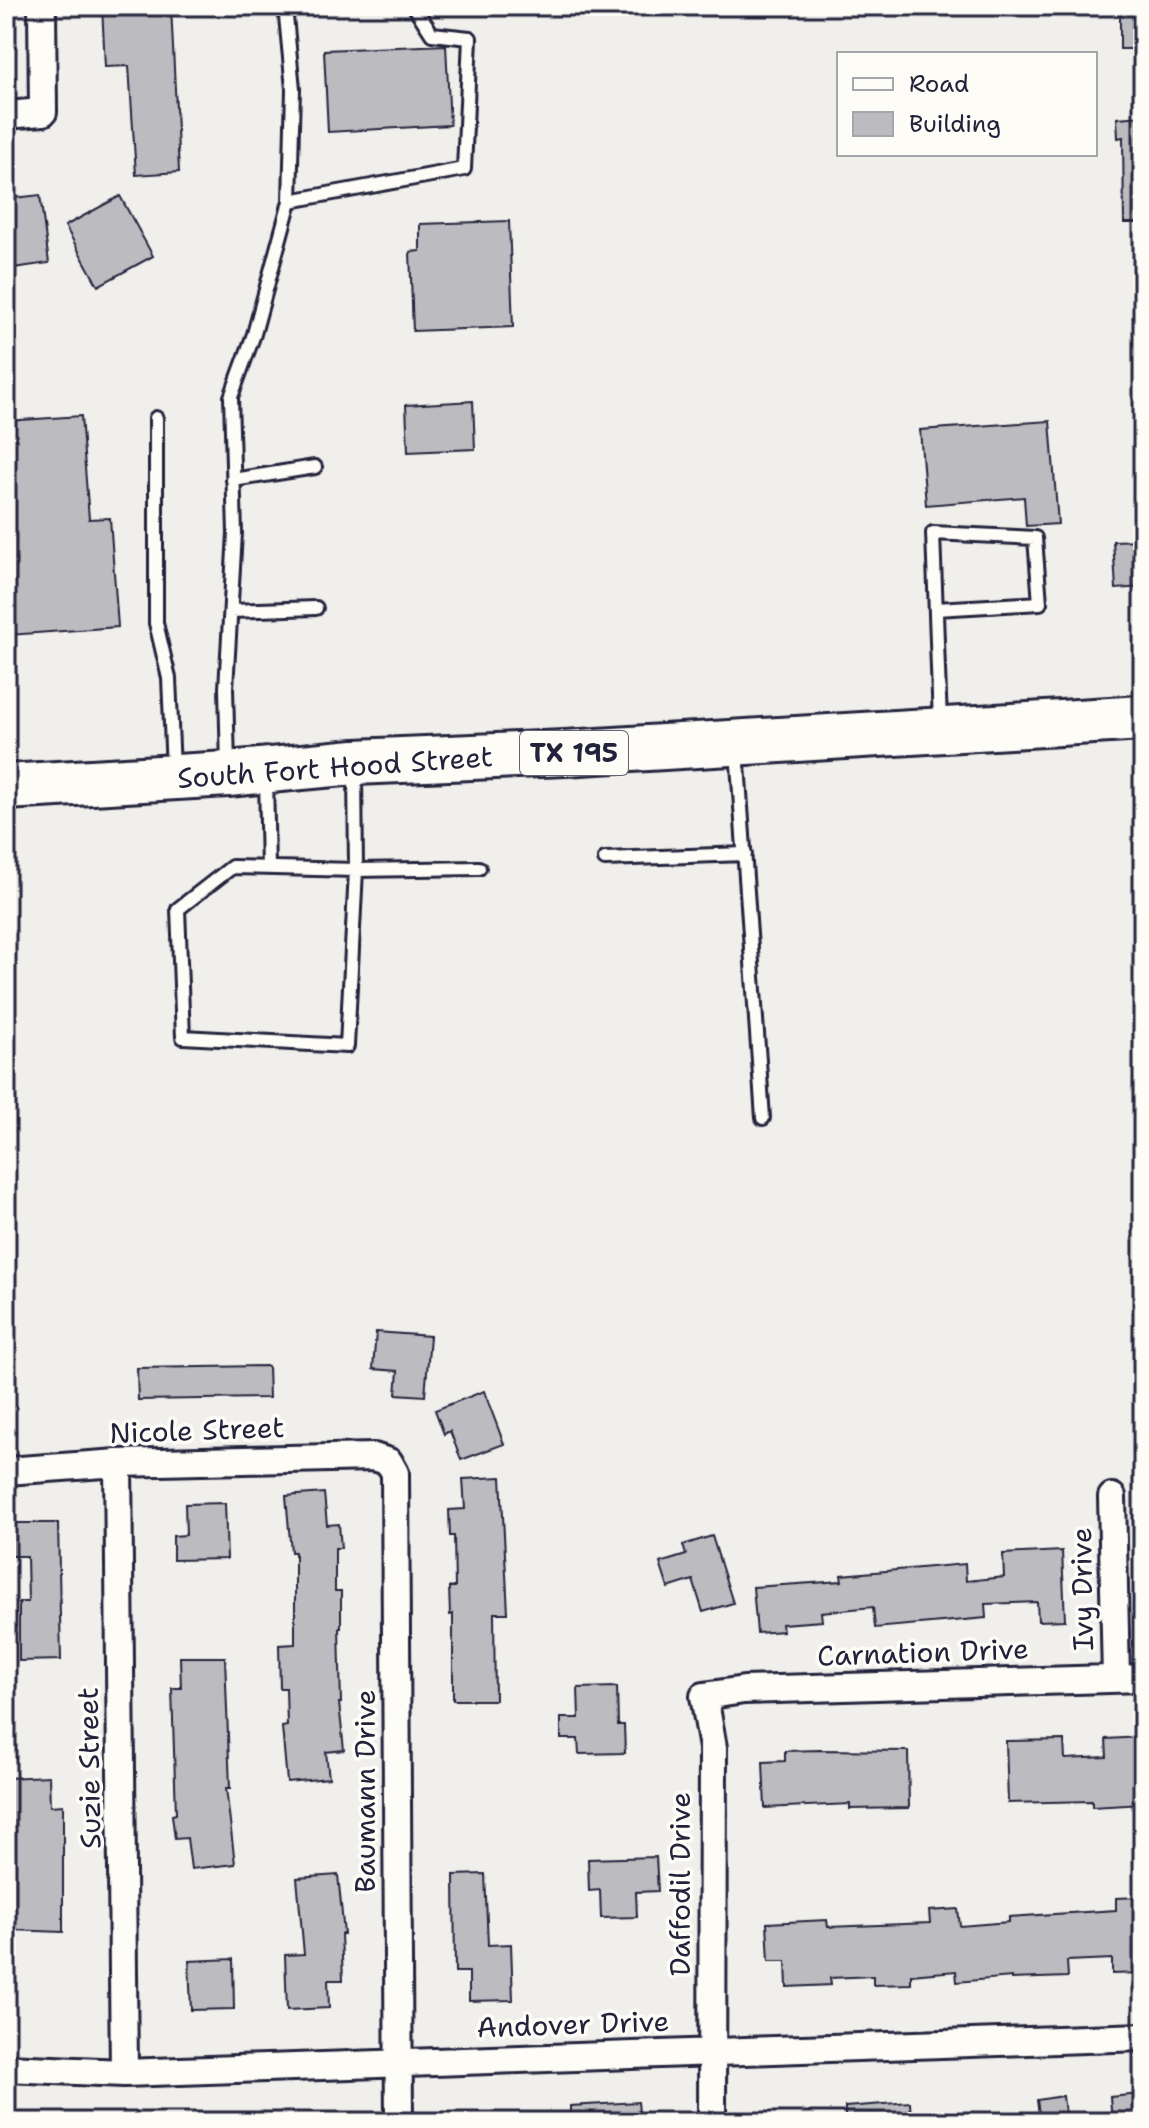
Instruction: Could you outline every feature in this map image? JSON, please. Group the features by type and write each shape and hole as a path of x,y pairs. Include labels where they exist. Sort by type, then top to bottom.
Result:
{"highway":[{"name":"South Fort Hood Street","path":"6,787 355,762 1143,718"}],"street":[{"path":"6,115 43,112 42,6"},
{"name":"Nicole Street","path":"6,1471 118,1463 374,1457 389,1462"},
{"name":"Baumann Drive","path":"389,1462 395,1473 399,2122"},
{"name":"Suzie Street","path":"118,1463 124,2073"},
{"name":"Ivy Drive","path":"1112,1497 1116,1678"},
{"name":"Carnation Drive","path":"704,1696 744,1690 1143,1678"},
{"name":"Daffodil Drive","path":"704,1696 713,1748 712,2122"},
{"name":"Andover Drive","path":"6,2068 124,2073 1143,2037"}],"lane":[{"path":"268,868 226,688 235,533 231,397 254,334 290,201 293,89 285,6 288,6"},
{"path":"290,201 464,169 470,38 432,34 414,6"},
{"path":"156,418 156,623 169,678 173,777"},
{"path":"233,480 315,467"},
{"path":"936,609 1040,603 1035,538 933,533 940,730"},
{"path":"231,611 316,608"},
{"path":"737,743 763,1118"},
{"path":"355,762 356,870 347,1046 183,1037 178,909 232,867 356,870 479,868"},
{"path":"605,859 745,854"}],"building":[{"path":"102,6 171,6 179,172 136,175 129,66 105,67"},
{"path":"1120,6 1143,6 1143,49 1120,49"},
{"path":"446,45 450,125 328,132 324,50"},
{"path":"1143,116 1143,223 1124,223 1123,137 1118,138 1117,118"},
{"path":"40,195 49,263 6,269 6,199"},
{"path":"120,196 153,256 98,286 65,226"},
{"path":"509,221 513,327 413,331 410,252 420,251 420,224"},
{"path":"473,401 475,449 408,452 406,405"},
{"path":"81,416 89,519 110,518 118,627 9,635 6,597 6,421"},
{"path":"1050,421 1058,524 1026,526 1024,497 926,505 920,430"},
{"path":"1143,540 1143,587 1116,589 1113,541"},
{"path":"376,1332 430,1336 425,1396 396,1394 398,1371 373,1369"},
{"path":"268,1366 269,1398 138,1400 137,1368"},
{"path":"484,1391 504,1444 461,1460 450,1431 444,1434 435,1410"},
{"path":"501,1477 508,1613 494,1613 495,1700 453,1700 453,1614 450,1615 449,1587 455,1587 454,1536 450,1536 449,1510 465,1509 463,1479"},
{"path":"324,1493 327,1525 339,1524 341,1548 335,1548 335,1591 341,1591 339,1703 344,1750 326,1752 329,1778 287,1782 282,1727 287,1726 286,1688 280,1688 279,1645 295,1644 295,1552 291,1552 286,1496"},
{"path":"225,1503 227,1559 173,1560 173,1536 186,1535 185,1504"},
{"path":"12,1523 58,1523 61,1660 19,1661 19,1602 28,1602 27,1556 12,1556"},
{"path":"712,1536 733,1603 703,1612 693,1580 668,1588 660,1563 686,1555 683,1545"},
{"path":"1062,1551 1065,1620 1038,1621 1037,1602 985,1604 986,1618 875,1628 873,1607 821,1612 822,1621 782,1624 783,1631 757,1633 753,1587 842,1581 841,1575 965,1564 966,1581 1004,1577 1003,1554"},
{"path":"180,1657 225,1657 230,1788 226,1788 235,1864 191,1869 187,1838 175,1839 172,1815 176,1814 172,1688 181,1688"},
{"path":"617,1687 618,1725 624,1725 625,1753 579,1754 578,1739 561,1739 561,1718 579,1718 578,1688"},
{"path":"1141,1737 1143,1804 1092,1807 1092,1801 1008,1803 1006,1741 1064,1740 1065,1759 1107,1757 1106,1739"},
{"path":"785,1751 908,1751 909,1808 850,1809 850,1804 765,1808 763,1762 785,1761"},
{"path":"49,1776 50,1806 63,1805 63,1932 10,1930 11,1834 7,1834 6,1778"},
{"path":"656,1857 658,1891 636,1892 637,1917 601,1918 600,1890 589,1891 588,1859"},
{"path":"485,1874 488,1945 511,1944 513,2000 469,2001 469,1972 455,1972 454,1875"},
{"path":"338,1875 344,1934 341,1934 343,1980 328,1980 329,2008 287,2010 285,1955 304,1954 297,1878"},
{"path":"1140,1897 1143,1973 1112,1974 1112,1959 1067,1961 1068,1977 1011,1977 957,1982 956,1971 911,1975 911,1984 873,1985 873,1976 830,1978 831,1985 787,1987 786,1961 769,1961 767,1923 827,1920 828,1927 930,1923 929,1911 958,1909 960,1926 1009,1922 1009,1917 1116,1910 1116,1898"},
{"path":"233,1959 234,2009 191,2010 189,1961"},
{"path":"1140,2094 1142,2122 1112,2122 1110,2097"},
{"path":"1063,2096 1066,2122 1040,2122 1037,2100"},
{"path":"638,2102 640,2122 570,2122 570,2106"},
{"path":"910,2102 911,2122 845,2122 845,2107"}]}
